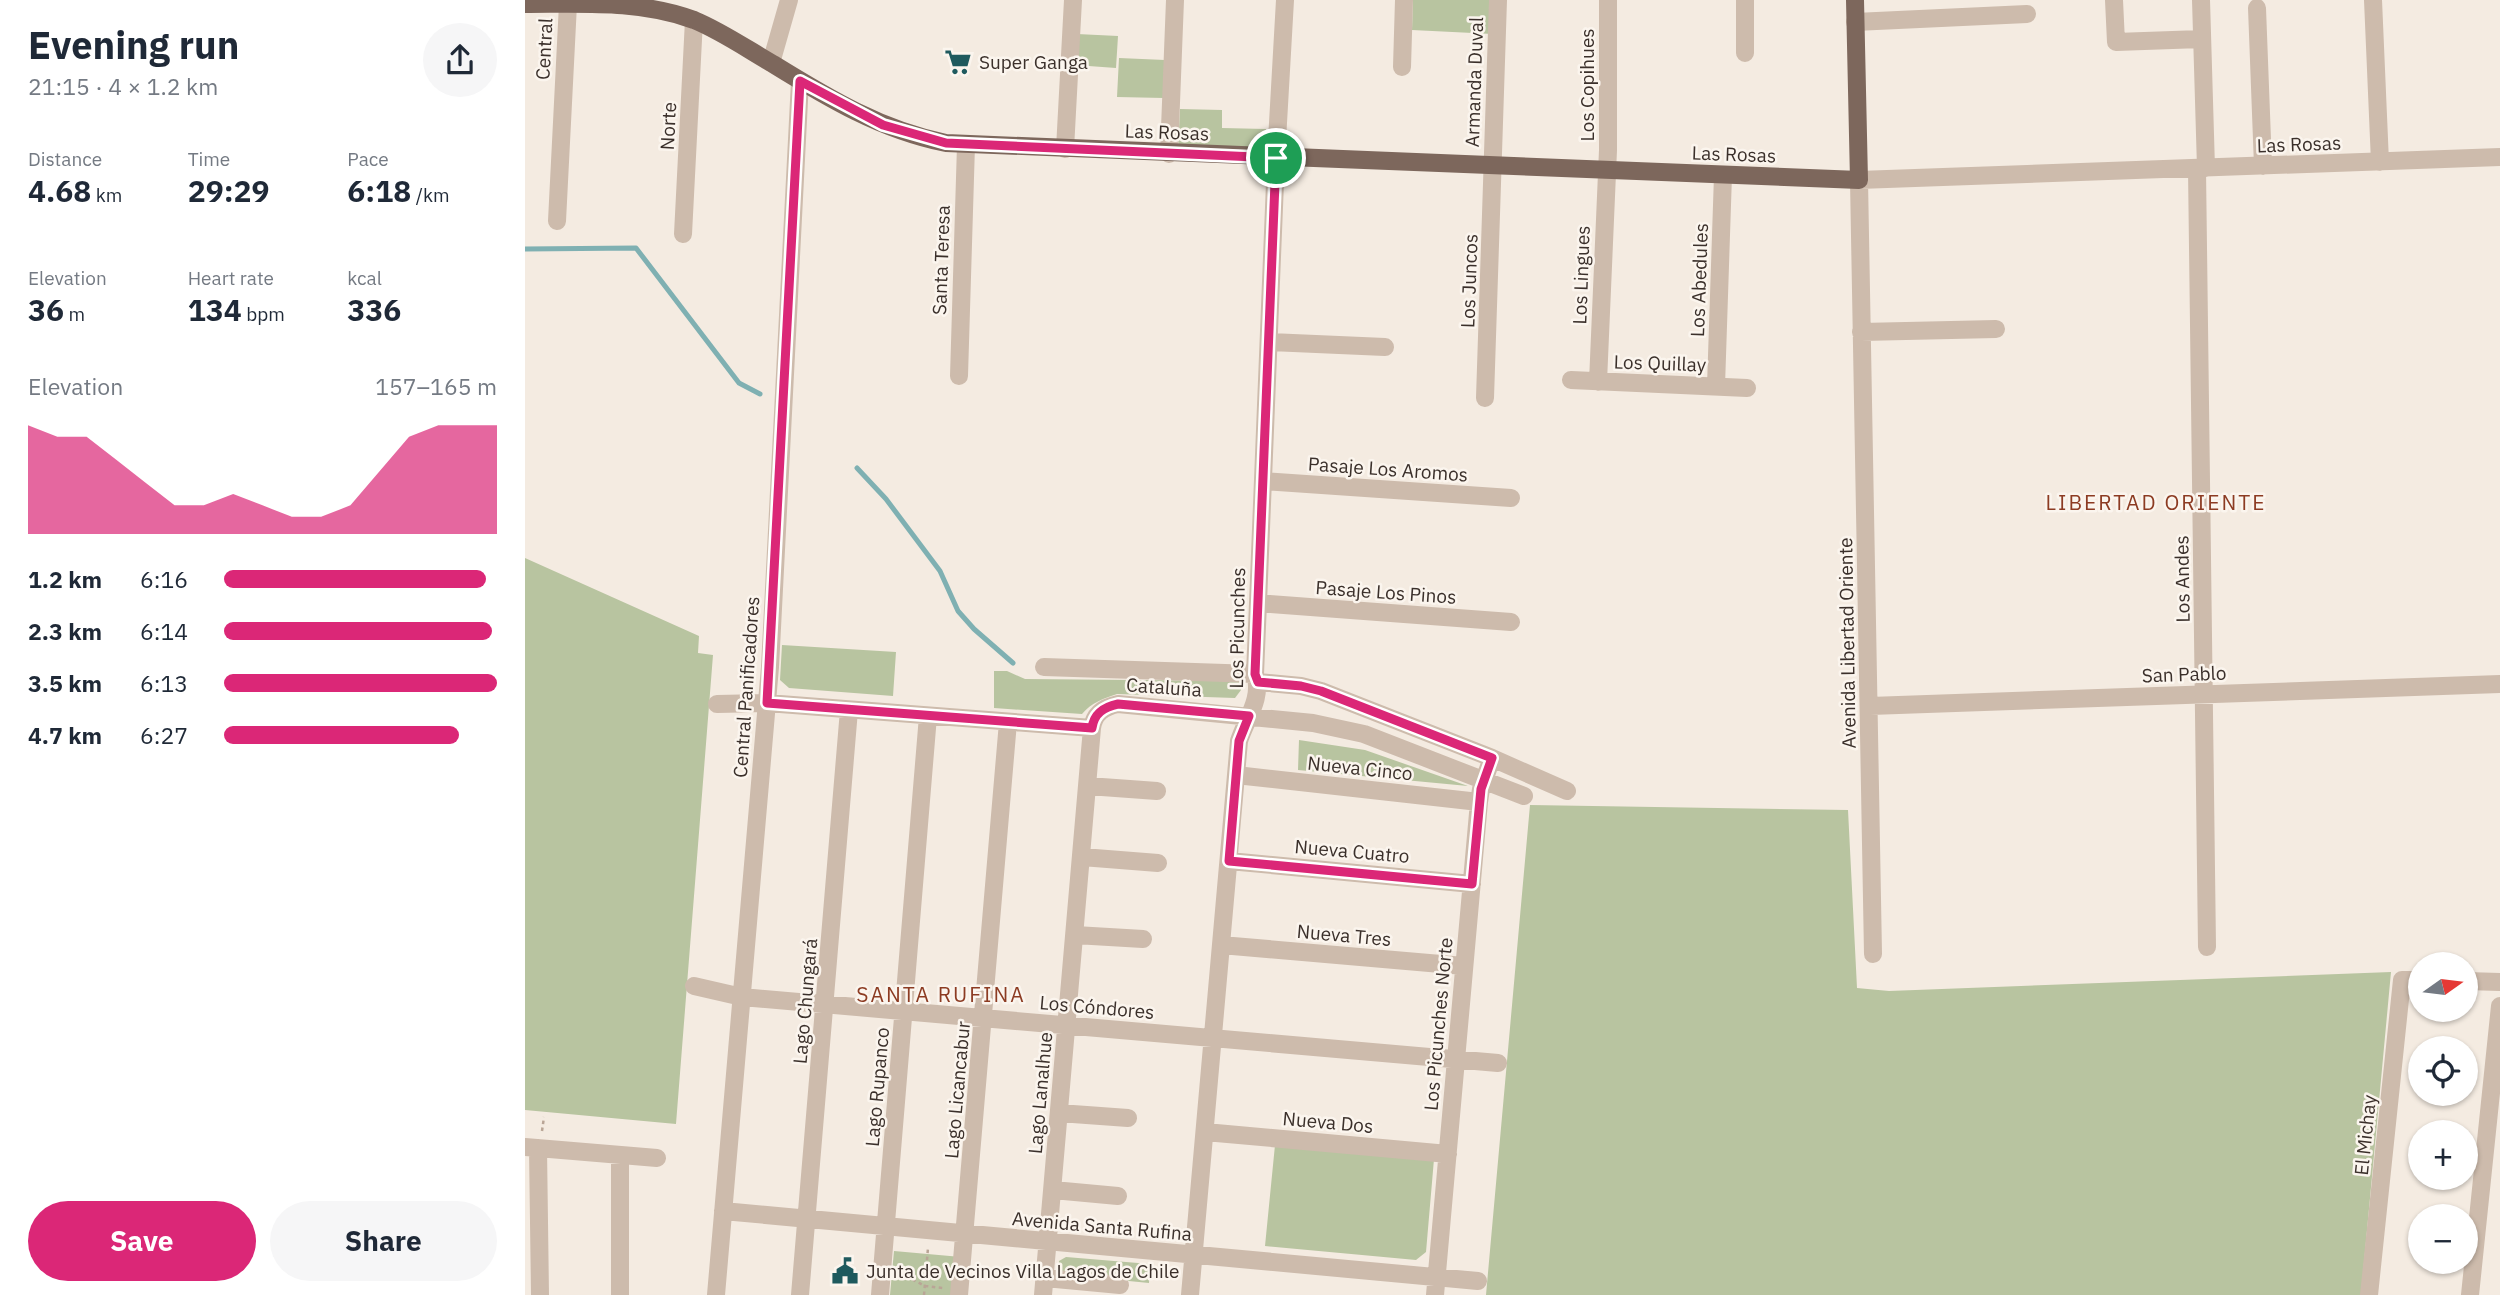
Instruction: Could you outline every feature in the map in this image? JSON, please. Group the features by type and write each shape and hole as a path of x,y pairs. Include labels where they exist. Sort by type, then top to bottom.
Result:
{"main road":[{"name":"Avenida Libertad Oriente","path":"1855,0 1859,180"},
{"name":"Las Rosas","path":"525,4 674,7 800,81 883,125 925,139 966,145 1859,180"}],"street":[{"path":"771,63 789,0"},
{"path":"1065,149 1073,0"},
{"path":"1169,154 1175,0"},
{"name":"Los Picunches","path":"1190,1295 1239,741 1257,697 1258,603 1285,0"},
{"path":"1402,67 1404,0"},
{"name":"Armanda Duval","path":"1493,166 1499,0"},
{"name":"Los Copihues","path":"1607,171 1608,0"},
{"path":"1745,0 1745,53"},
{"path":"2114,0 2116,43 2201,38"},
{"name":"Los Andes","path":"2201,0 2207,947"},
{"path":"2373,0 2380,162"},
{"name":"Central","path":"557,221 561,3"},
{"path":"2257,8 2263,166"},
{"path":"1856,22 2027,14"},
{"name":"Norte","path":"683,234 694,20"},
{"name":"Central Panificadores","path":"716,1295 767,703 800,81"},
{"name":"Santa Teresa","path":"959,376 966,145"},
{"name":"Las Rosas","path":"1859,180 2500,157"},
{"name":"Los Juncos","path":"1485,398 1493,166"},
{"name":"Los Lingues","path":"1598,382 1607,171"},
{"name":"Los Abedules","path":"1716,386 1723,175"},
{"name":"Avenida Libertad Oriente","path":"1859,180 1873,954"},
{"path":"1861,332 1996,329"},
{"path":"1269,342 1385,348"},
{"name":"Los Quillay","path":"1571,380 1747,388"},
{"name":"Pasaje Los Aromos","path":"1263,481 1511,498"},
{"name":"Pasaje Los Pinos","path":"1258,603 1511,622"},
{"path":"1044,667 1257,678 1301,686 1321,691 1492,758 1567,791"},
{"name":"San Pablo","path":"1870,706 2500,684"},
{"path":"716,704 767,703 1092,728"},
{"name":"Cataluña","path":"1092,728 1098,713 1106,707 1118,704 1340,727 1524,796"},
{"name":"Lago Chungará","path":"800,1295 849,710"},
{"name":"Lago Rupanco","path":"880,1295 928,716"},
{"name":"Lago Licancabur","path":"960,1292 1008,722"},
{"name":"Lago Lanalhue","path":"1044,1286 1092,728"},
{"name":"Los Picunches Norte","path":"1436,1287 1479,802 1492,758"},
{"name":"Nueva Cinco","path":"1236,775 1479,802"},
{"path":"1088,786 1157,791"},
{"path":"1082,857 1158,863"},
{"name":"Nueva Cuatro","path":"1229,861 1472,884"},
{"path":"1075,936 1143,939"},
{"name":"Nueva Tres","path":"1221,945 1464,966"},
{"path":"2478,981 2500,982"},
{"name":"Los Cóndores","path":"694,986 743,997 826,1005 1497,1063"},
{"name":"El Michay","path":"2369,1295 2408,1002"},
{"path":"2470,1295 2500,1006"},
{"path":"1059,1113 1128,1118"},
{"name":"Nueva Dos","path":"1205,1132 1448,1154"},
{"path":"540,1295 532,1147 657,1158"},
{"path":"620,1155 620,1295"},
{"path":"1053,1190 1118,1196"},
{"name":"Avenida Santa Rufina","path":"723,1211 1193,1255 1436,1287 1478,1282"},
{"path":"1044,1286 1120,1285"}],"path":[{"path":"924,1295 930,1230"},
{"path":"882,1264 925,1286 960,1292"}],"green space":[{"path":"1413,0 1494,0 1493,34 1412,30"},
{"path":"1077,34 1118,36 1116,68 1075,65"},
{"path":"1119,58 1165,60 1164,98 1117,97"},
{"path":"1180,109 1222,110 1222,128 1266,129 1265,154 1178,151"},
{"path":"525,558 699,636 698,653 713,655 676,1124 525,1110"},
{"path":"782,645 896,652 893,696 789,688 780,680"},
{"path":"994,671 1007,671 1025,679 1242,681 1241,690 1235,698 1117,694 1102,699 1082,714 994,708"},
{"path":"1299,740 1365,750 1468,786 1298,770"},
{"path":"1530,805 1848,810 1857,988 1889,991 2391,972 2361,1295 1486,1295"},
{"path":"1275,1145 1434,1159 1426,1252 1416,1260 1265,1246"},
{"path":"894,1251 961,1257 958,1295 890,1295"},
{"path":"1066,1257 1150,1264 1149,1283 1058,1274 1059,1261"}],"waterway":[{"path":"525,249 636,248 739,383 760,394"},
{"path":"857,468 886,499 940,571 958,611 1013,663"}],"place":[{"name":"Super Ganga","path":"958,62"},
{"name":"Junta de Vecinos Villa Lagos de Chile","path":"845,1271"}],"district":[{"name":"LIBERTAD ORIENTE","path":"2156,502"},
{"name":"SANTA RUFINA","path":"941,994"}],"route":[{"path":"800,81 861,116 905,133 946,143 1276,158 1255,674 1258,682 1301,686 1321,691 1492,758 1481,789 1472,884 1229,861 1239,741 1249,716 1118,704 1106,707 1098,713 1092,728 767,703 800,81"}]}
